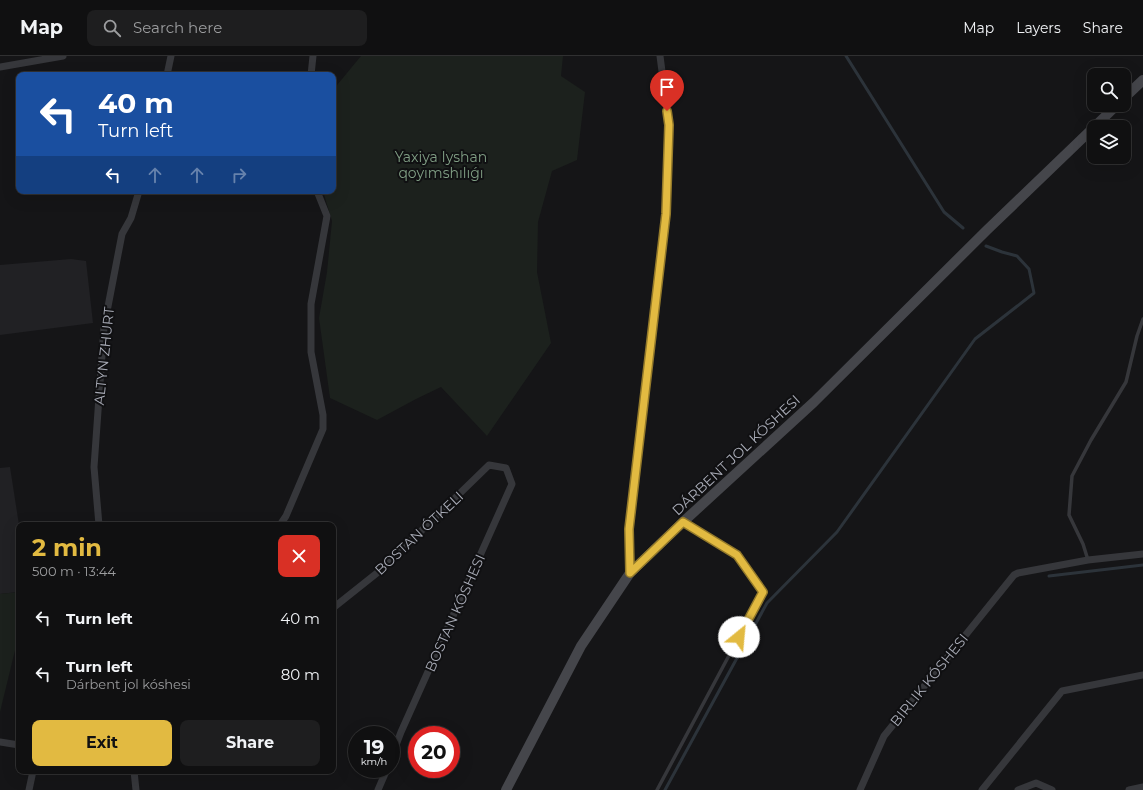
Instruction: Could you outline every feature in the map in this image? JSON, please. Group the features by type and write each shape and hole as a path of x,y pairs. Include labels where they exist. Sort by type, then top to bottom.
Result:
{"main road":[{"path":"1131,91 1143,80"},
{"name":"DÁRBENT JOL KÓSHESI","path":"506,790 581,646 630,573 683,522 814,402 986,230 1110,112"}],"street":[{"path":"0,67 63,56"},
{"path":"168,72 171,56"},
{"path":"311,72 313,56"},
{"path":"630,573 629,529 666,214 669,125 660,56"},
{"name":"ALTYN ZHURT","path":"99,522 94,467 104,327 122,234 131,218 138,194"},
{"path":"282,522 286,516 323,429 323,415 311,352 311,304 327,216 318,194"},
{"name":"BOSTAN ÓTKELI","path":"336,606 382,569 489,465 506,468"},
{"name":"BOSTAN KÓSHESI","path":"400,735 512,484 506,468"},
{"path":"1088,560 1143,554"},
{"name":"BIRLIK KÓSHESI","path":"860,790 884,736 1011,578 1018,573 1088,560"},
{"path":"982,790 1062,691 1143,675"},
{"path":"0,742 16,745"},
{"path":"29,790 32,774"},
{"path":"134,774 136,790"},
{"path":"378,790 383,778"},
{"path":"1018,790 1036,783 1052,790"},
{"path":"1129,790 1143,787"}],"lane":[{"path":"1088,560 1083,544 1069,515 1072,476 1126,382 1137,336 1143,319"},
{"path":"658,790 763,592 737,555 683,522"}],"shaded area":[{"path":"71,259 86,261 93,323 0,335 0,265"},
{"path":"10,467 19,522 16,522 16,592 0,594 0,468"}],"green space":[{"name":"Yaxiya Iyshan qoyımshılıǵı","path":"361,56 563,56 561,76 585,92 577,160 552,171 538,222 537,272 551,343 487,436 441,387 377,420 330,398 319,318 327,272 332,221 324,194 336,194 336,86"},
{"path":"16,592 16,646 0,712 0,594"}],"waterway":[{"path":"846,56 944,212 963,228"},
{"path":"665,790 767,603 837,532 975,339 1034,293 1029,269 1017,256 986,246"},
{"path":"1049,576 1143,565"}],"route":[{"path":"667,111 669,125 666,214 629,529 630,573 683,522 737,555 763,592 739,637"}]}
